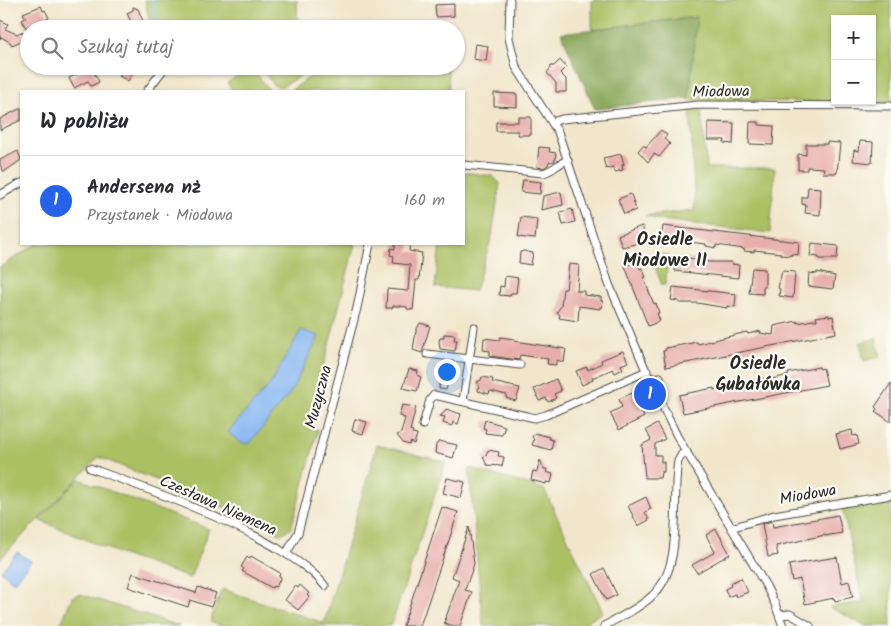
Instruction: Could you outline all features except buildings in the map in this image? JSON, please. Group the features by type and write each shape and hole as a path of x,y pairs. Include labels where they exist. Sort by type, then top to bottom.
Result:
{"street":[{"path":"510,0 509,34 514,62 521,77 560,136 610,284 666,416 766,586 783,626"},
{"path":"148,90 159,75"},
{"name":"Miodowa","path":"552,122 562,119 698,104 891,106"},
{"path":"465,166 543,173 549,172 562,162 568,160"},
{"path":"0,195 20,184"},
{"name":"Muzyczna","path":"286,554 298,533 359,300 370,245"},
{"path":"463,401 474,327"},
{"path":"427,354 520,365"},
{"path":"423,425 430,400 434,395 535,418 647,371"},
{"path":"650,379 660,377"},
{"path":"604,626 613,623 654,595 668,571 674,542 677,468 680,457 687,452"},
{"name":"Czesława Niemena","path":"90,468 249,532 286,554 317,576 325,586"},
{"name":"Miodowa","path":"731,528 774,515 891,494"},
{"path":"779,615 790,614 810,626"}],"green space":[{"path":"145,0 297,0 298,20 149,20"},
{"path":"592,0 891,0 891,103 876,103 876,15 831,15 831,102 689,100 696,17 592,29"},
{"path":"697,17 689,98 595,109 561,33"},
{"path":"239,75 258,75 269,90 233,90 227,83"},
{"path":"266,75 302,75 281,87 273,85"},
{"path":"314,75 448,75 449,90 291,90"},
{"path":"690,110 701,110 707,168 775,168 770,233 653,219 652,217 645,216 695,210"},
{"path":"465,172 492,176 500,183 492,236 475,291 435,287 440,245 465,245"},
{"path":"34,245 355,245 308,427 318,430 291,529 280,534 213,503 99,457 0,559 0,267"},
{"path":"654,253 669,255 665,285 662,285 651,257"},
{"path":"876,338 881,357 864,361 860,343"},
{"path":"377,445 446,462 391,626 221,626 210,622 222,589 324,623"},
{"path":"469,468 544,489 603,612 579,626 483,626"},
{"path":"79,479 209,529 190,578 125,556 39,520"},
{"path":"891,498 891,626 866,626 829,607 863,602 842,506"},
{"path":"80,594 179,626 62,626 61,624 72,597"}],"water":[{"path":"301,330 319,336 291,392 249,444 239,442 228,432 271,383"},
{"path":"17,552 31,561 14,582 1,571"}],"waterway":[{"path":"153,0 155,20"}],"place":[{"name":"Andersena nż","path":"650,394"}],"district":[{"name":"Osiedle Miodowe II","path":"665,250"},
{"name":"Osiedle Gubałówka","path":"758,374"}]}
